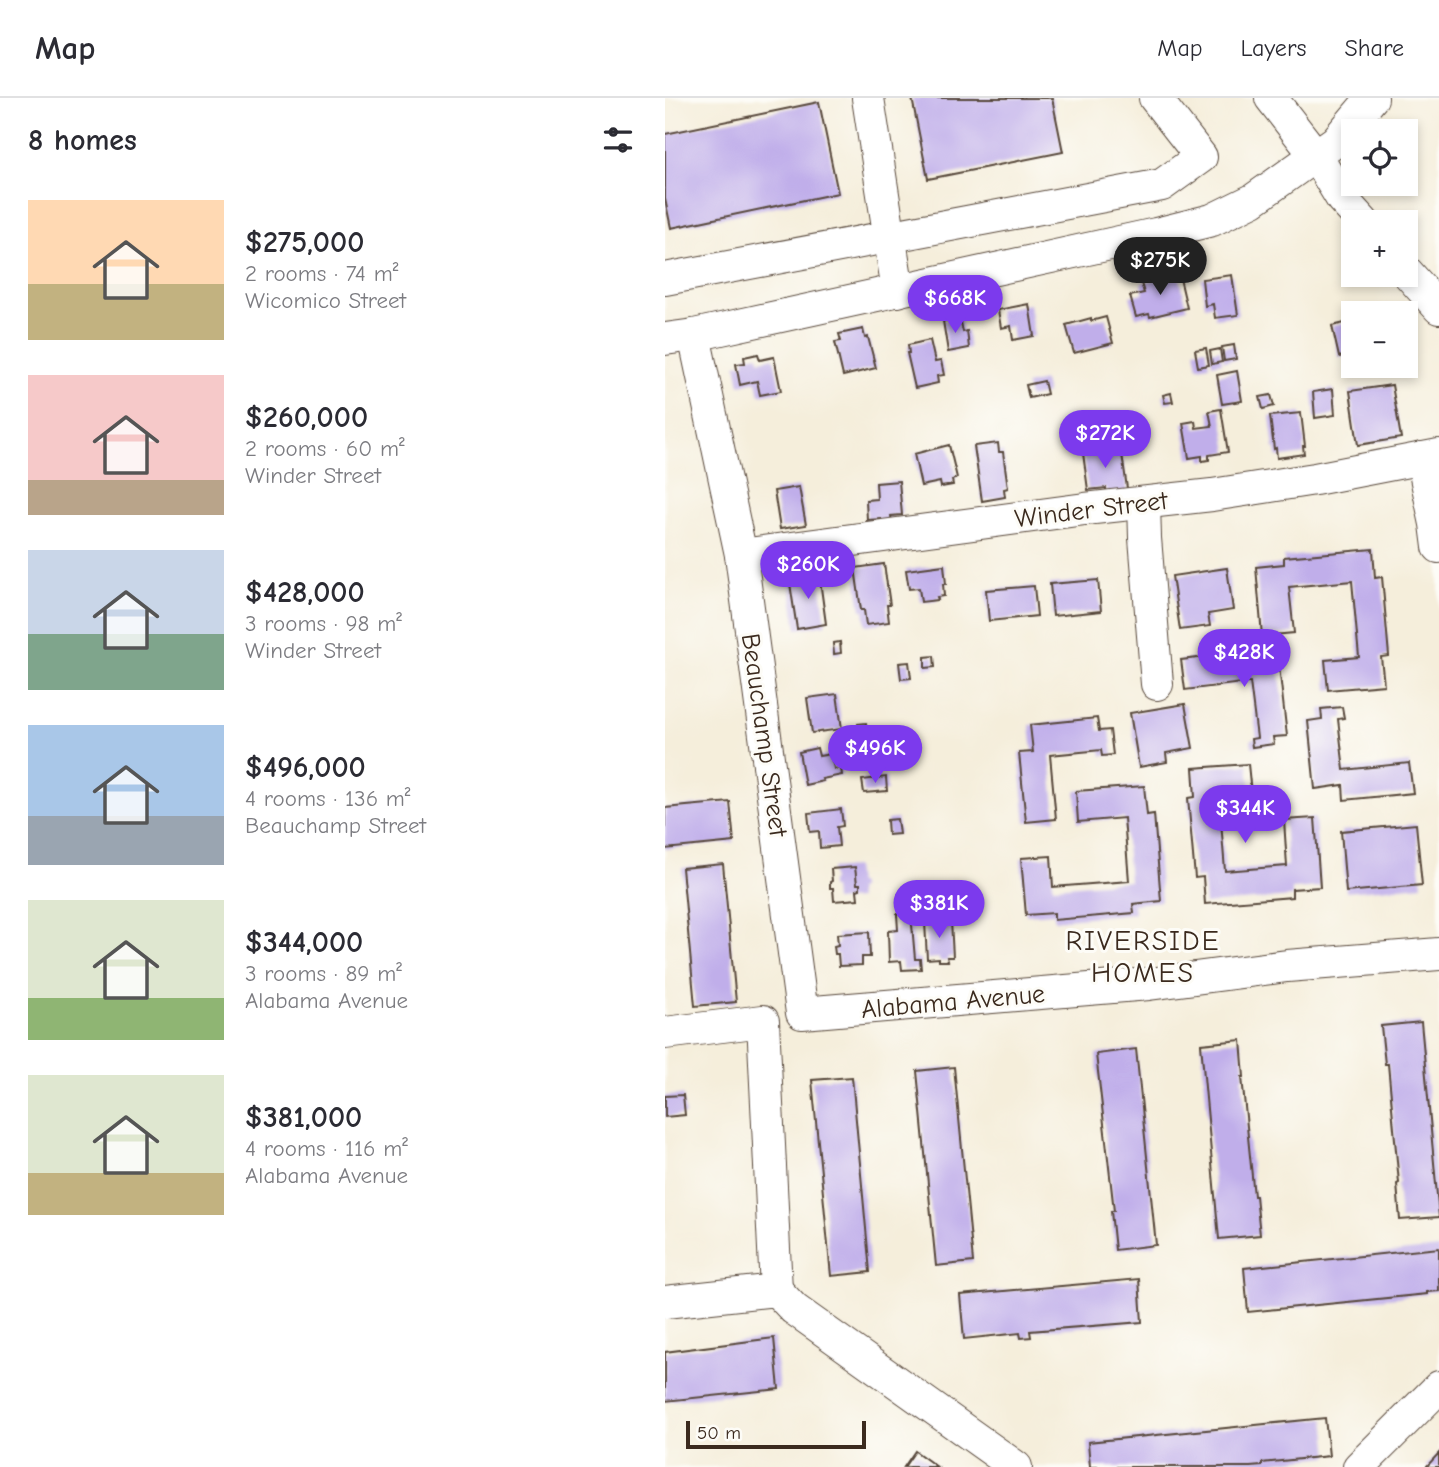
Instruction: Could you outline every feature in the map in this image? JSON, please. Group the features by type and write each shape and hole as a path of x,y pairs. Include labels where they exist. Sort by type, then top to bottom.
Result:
{"street":[{"path":"868,98 898,291"},
{"path":"665,279 1161,185 1201,157 1155,98"},
{"path":"1271,98 1316,156 1342,199 1352,210"},
{"path":"679,337 1212,220 1253,200 1336,141 1372,98"},
{"path":"1418,285 1439,308"},
{"name":"Beauchamp Street","path":"679,337 741,555 802,1013"},
{"path":"1431,456 1439,547"},
{"name":"Winder Street","path":"741,555 1315,479 1431,456"},
{"path":"1143,503 1157,684"},
{"name":"Alabama Avenue","path":"802,1013 1149,984 1287,967 1439,954"},
{"path":"665,1032 762,1021 776,1290 794,1309 1016,1467"},
{"path":"665,1302 776,1290"},
{"path":"1359,1467 1439,1387"}],"building":[{"path":"912,98 1052,98 1063,152 928,179"},
{"path":"819,102 838,193 671,228 665,199 665,134"},
{"path":"1179,274 1187,308 1150,317 1149,314 1136,317 1130,296 1144,293 1141,283"},
{"path":"1232,275 1238,315 1215,318 1213,304 1205,306 1202,279"},
{"path":"1029,304 1034,336 1013,340 1011,326 1001,328 998,310"},
{"path":"1106,317 1113,343 1074,353 1066,325"},
{"path":"960,318 963,332 967,331 969,348 948,352 943,321"},
{"path":"1341,324 1341,357 1339,357 1332,326"},
{"path":"863,329 865,338 868,337 876,368 843,376 835,342 841,341 839,334"},
{"path":"930,340 935,362 941,361 944,375 937,376 938,383 915,388 907,353 908,345"},
{"path":"1234,345 1236,359 1224,361 1222,347"},
{"path":"1206,348 1209,365 1198,367 1195,350"},
{"path":"1220,349 1222,362 1212,364 1210,351"},
{"path":"758,354 760,360 774,357 781,391 760,395 757,381 740,385 736,364 745,363 744,357"},
{"path":"1237,371 1242,401 1222,404 1217,375"},
{"path":"1044,381 1047,394 1029,398 1026,385"},
{"path":"1392,385 1401,438 1358,445 1350,391"},
{"path":"1333,389 1335,415 1315,418 1313,392"},
{"path":"1171,393 1173,402 1165,403 1163,395"},
{"path":"1271,395 1274,406 1263,409 1260,397"},
{"path":"1221,409 1228,452 1209,455 1209,460 1202,461 1202,456 1189,458 1183,423 1195,421 1196,428 1212,426 1209,411"},
{"path":"1301,413 1304,454 1277,458 1270,416"},
{"path":"998,443 999,452 1003,452 1008,488 1004,489 1005,497 982,501 974,446"},
{"path":"1097,444 1098,450 1121,447 1128,495 1107,498 1106,488 1088,490 1082,446"},
{"path":"949,445 957,478 952,480 953,485 941,487 940,482 921,486 914,454"},
{"path":"899,481 902,515 891,516 892,522 881,522 881,519 867,520 866,500 877,499 876,483"},
{"path":"799,487 806,525 780,529 774,491"},
{"path":"1373,549 1375,578 1382,577 1389,656 1381,657 1384,685 1328,690 1325,660 1359,657 1352,581 1289,587 1294,633 1262,636 1256,567 1284,564 1284,557"},
{"path":"884,564 890,605 887,605 889,622 866,625 855,568"},
{"path":"944,565 944,596 937,597 938,600 921,602 919,588 909,589 906,570"},
{"path":"1227,568 1233,610 1208,614 1210,626 1180,630 1172,576"},
{"path":"819,573 826,624 797,629 789,577"},
{"path":"1098,580 1101,611 1053,616 1050,584"},
{"path":"1034,586 1037,616 989,621 986,590"},
{"path":"840,642 841,653 834,654 833,643"},
{"path":"1250,652 1252,669 1279,666 1287,736 1273,737 1274,744 1252,747 1251,739 1257,738 1250,682 1185,690 1181,660"},
{"path":"934,656 935,667 925,668 925,657"},
{"path":"909,662 911,678 901,679 899,663"},
{"path":"837,694 842,729 812,733 807,698"},
{"path":"1185,704 1193,748 1166,753 1167,762 1139,767 1130,713"},
{"path":"1342,707 1344,718 1338,719 1344,770 1409,763 1413,793 1344,800 1343,785 1315,789 1308,721 1322,719 1321,709"},
{"path":"1097,718 1099,731 1110,730 1113,755 1102,756 1101,750 1050,755 1056,819 1026,822 1019,753 1033,752 1030,725"},
{"path":"866,723 867,739 859,740 858,724"},
{"path":"817,748 819,756 831,754 834,769 841,768 842,775 805,785 799,752"},
{"path":"1248,764 1251,793 1219,796 1225,871 1287,866 1284,820 1315,818 1320,887 1292,889 1292,897 1205,904 1203,877 1195,878 1188,798 1195,797 1193,768"},
{"path":"886,777 887,791 864,793 862,780"},
{"path":"1144,786 1147,815 1154,814 1161,901 1133,904 1134,913 1054,920 1054,913 1026,915 1021,858 1051,856 1053,887 1129,881 1124,818 1078,822 1076,791"},
{"path":"730,802 734,842 665,849 665,808"},
{"path":"841,809 843,826 837,827 839,846 820,848 819,831 810,832 808,813"},
{"path":"897,819 899,834 888,835 887,820"},
{"path":"1416,824 1422,885 1346,892 1341,831"},
{"path":"723,864 736,1002 695,1006 682,868"},
{"path":"855,867 857,884 860,884 860,889 857,890 858,899 834,901 833,888 830,888 831,869"},
{"path":"911,913 915,959 920,959 921,969 902,970 901,961 889,962 888,931 898,930 897,914"},
{"path":"951,921 953,957 947,957 948,961 939,961 939,958 927,959 925,922"},
{"path":"869,932 870,957 862,957 862,965 839,966 834,946 838,945 837,934"},
{"path":"1421,1022 1439,1217 1400,1220 1388,1064 1385,1064 1381,1026"},
{"path":"1241,1040 1242,1077 1260,1235 1219,1239 1201,1044"},
{"path":"1136,1049 1156,1245 1115,1250 1111,1211 1114,1211 1096,1054"},
{"path":"954,1067 973,1262 936,1266 917,1071"},
{"path":"852,1077 870,1272 831,1276 812,1080"},
{"path":"683,1095 685,1115 665,1117 665,1096"},
{"path":"1439,1248 1439,1291 1248,1312 1244,1268"},
{"path":"1139,1279 1142,1322 1030,1331 1031,1337 1021,1338 1020,1333 964,1339 960,1295"},
{"path":"774,1338 779,1389 665,1401 665,1352"},
{"path":"1325,1418 1329,1456 1262,1463 1262,1466 1250,1467 1090,1467 1088,1442"},
{"path":"915,1451 937,1467 904,1467"},
{"path":"1439,1453 1439,1467 1426,1467"}],"district":[{"name":"RIVERSIDE HOMES","path":"1143,956"}]}
